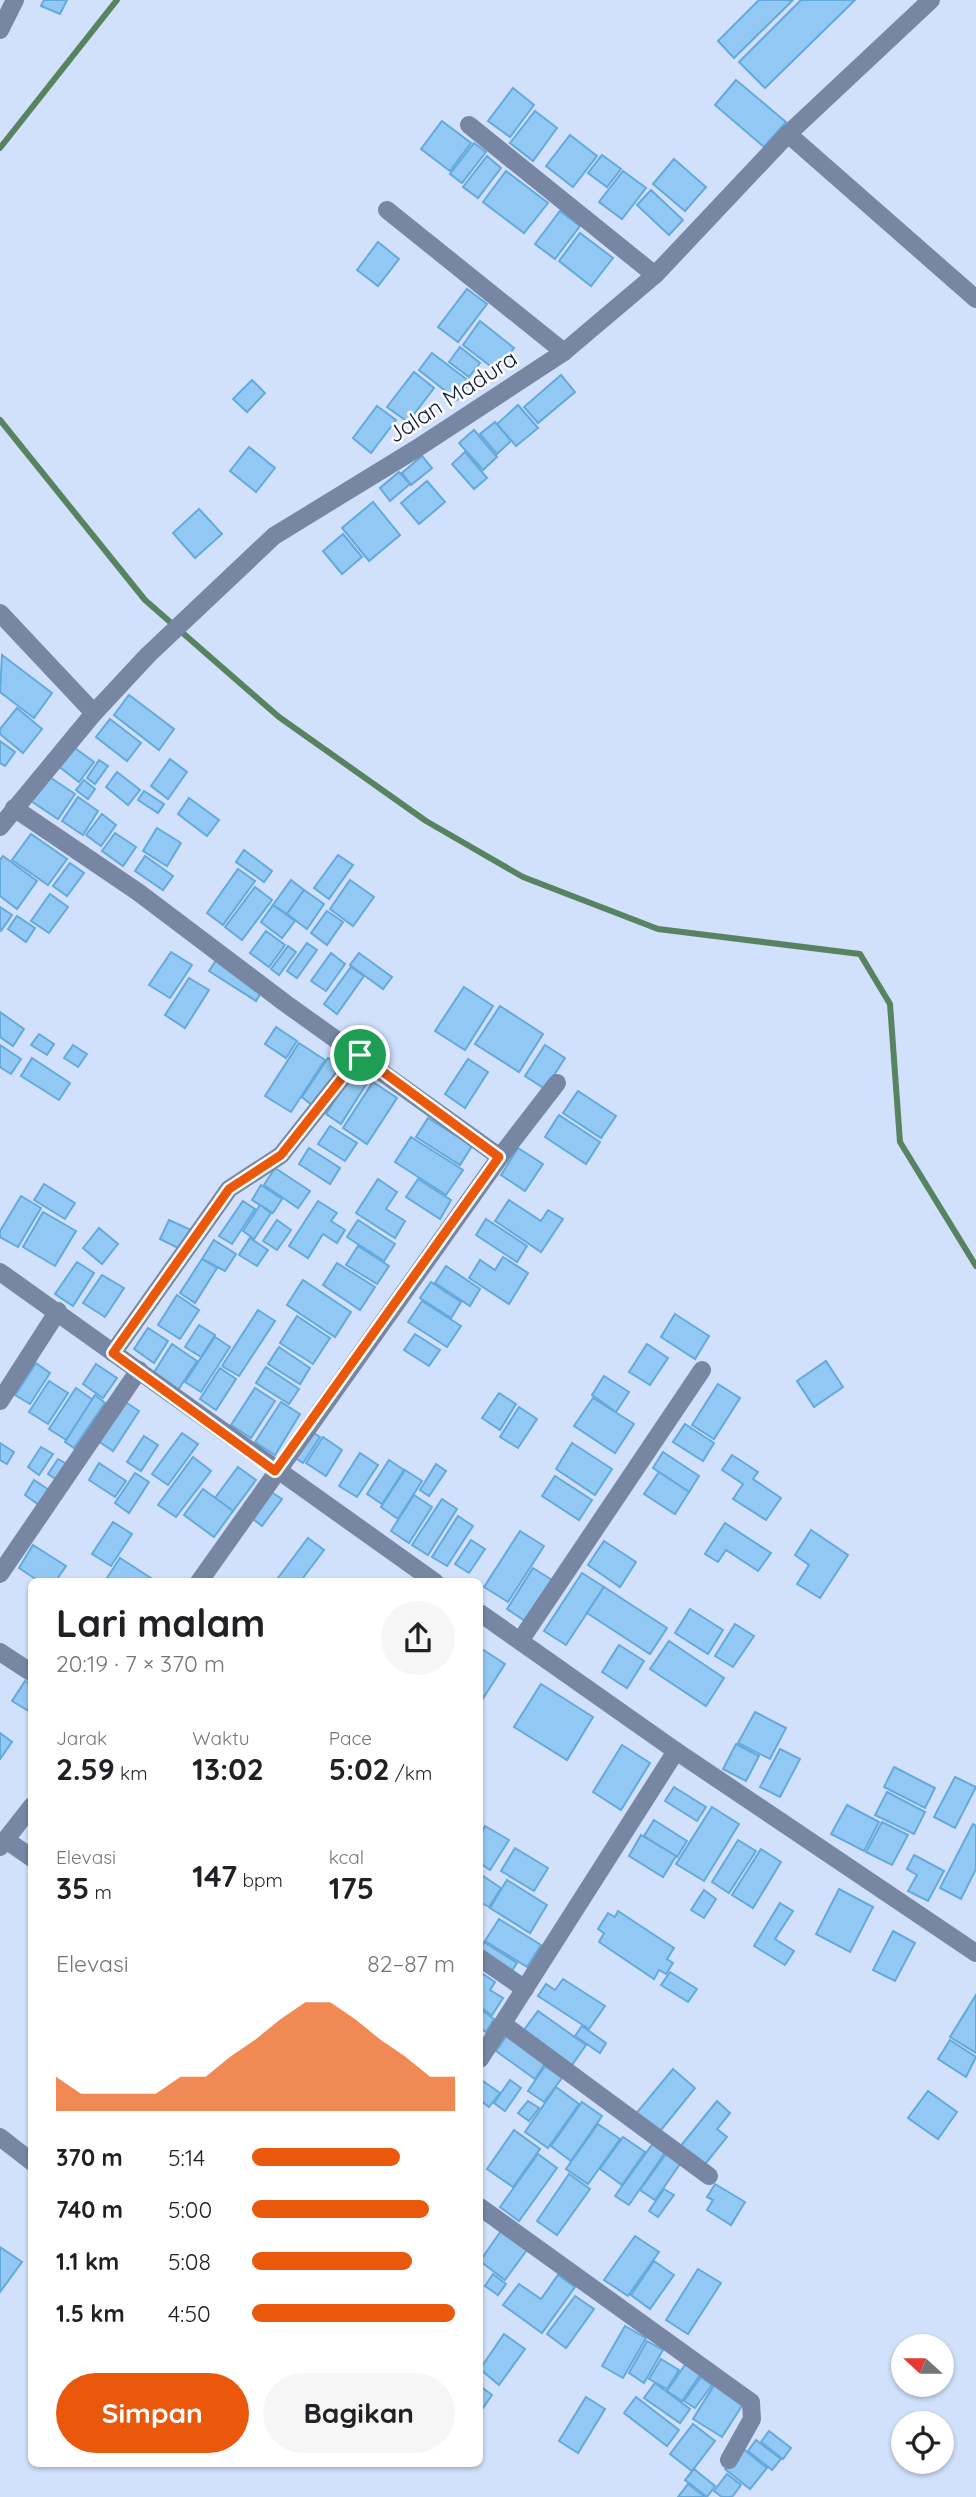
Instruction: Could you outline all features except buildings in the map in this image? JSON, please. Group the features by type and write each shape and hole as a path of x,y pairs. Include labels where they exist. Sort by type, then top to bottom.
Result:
{"street":[{"path":"0,30 15,0"},
{"name":"Jalan Madura","path":"0,827 94,713 148,655 274,536 416,449 564,352 655,275 788,134 931,0"},
{"path":"469,125 655,275"},
{"path":"788,134 976,299"},
{"path":"387,210 564,352"},
{"path":"0,613 94,713"},
{"path":"14,808 138,892 285,1003 499,1157"},
{"path":"113,1353 229,1189 281,1155 360,1055"},
{"path":"202,1578 499,1157 558,1083"},
{"path":"0,1272 58,1311 275,1471 429,1578"},
{"path":"0,1401 58,1311"},
{"path":"0,1574 139,1370"},
{"path":"520,1641 702,1370"},
{"path":"483,1615 676,1751 976,1953"},
{"path":"0,1652 28,1670"},
{"path":"483,2054 676,1751"},
{"path":"28,1811 3,1843 28,1856"},
{"path":"483,1960 525,1989"},
{"path":"503,2024 709,2176"},
{"path":"0,2137 28,2159"},
{"path":"483,2209 746,2396 754,2410 752,2419 729,2460"}],"waterway":[{"path":"0,148 117,0"},
{"path":"0,420 145,600 279,717 426,821 523,877 658,929 860,954 890,1004 900,1142 976,1266"}],"route":[{"path":"360,1055 499,1157 275,1471 113,1353 229,1189 281,1155 360,1055"}]}
